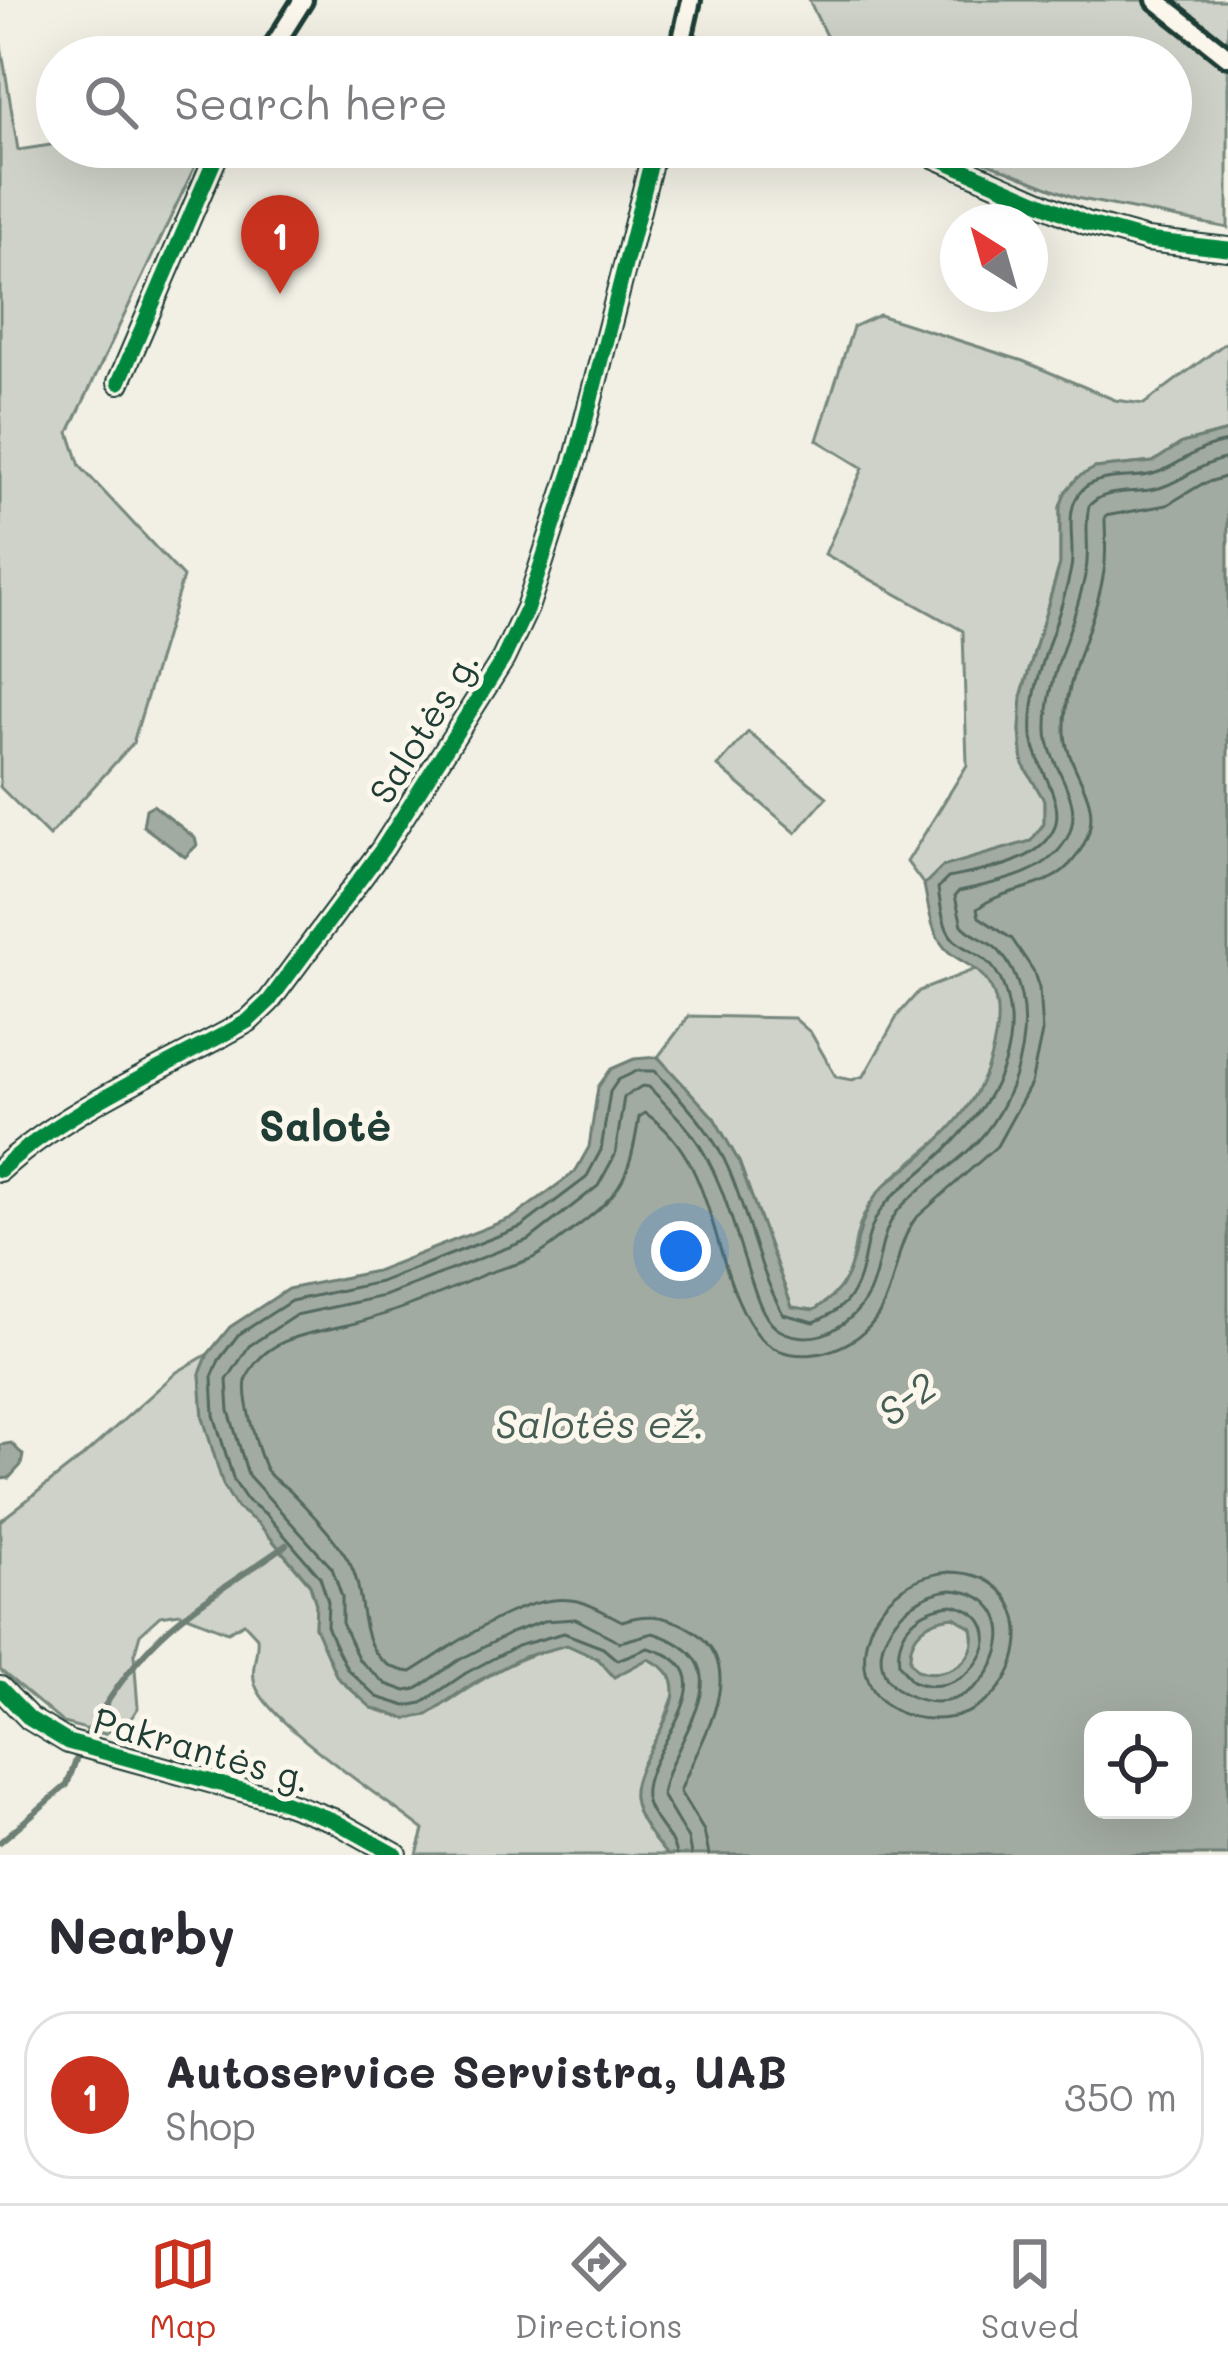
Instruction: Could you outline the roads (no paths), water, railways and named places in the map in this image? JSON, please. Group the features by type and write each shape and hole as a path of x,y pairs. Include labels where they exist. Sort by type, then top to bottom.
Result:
{"street":[{"path":"280,36 303,0"},
{"path":"683,36 692,0"},
{"path":"1156,0 1228,57"},
{"path":"119,382 211,168"},
{"name":"Salotės g.","path":"0,1170 23,1148 68,1119 230,1031 269,1000 372,863 467,721 527,608 557,518 649,168"},
{"path":"961,168 1086,223 1147,240 1228,249"},
{"name":"Pakrantės g.","path":"0,1688 30,1719 68,1742 278,1800 333,1820 396,1855"}],"water":[{"name":"Salotės ež.","path":"1228,431 1228,1855 667,1855 642,1821 634,1798 636,1780 672,1703 674,1686 667,1671 648,1659 614,1677 598,1659 567,1645 523,1657 427,1715 406,1719 372,1708 337,1677 315,1627 316,1604 310,1584 258,1523 237,1508 223,1485 203,1418 200,1374 208,1354 230,1327 288,1289 376,1271 514,1217 575,1172 589,1147 598,1087 611,1069 634,1059 658,1057 714,1118 739,1162 792,1307 814,1310 831,1298 849,1271 862,1225 878,1193 954,1124 975,1095 989,1062 997,1022 994,995 983,976 950,953 939,939 924,885 942,867 1031,841 1044,824 1044,800 1023,764 1022,694 1060,564 1060,507 1066,491 1095,468 1153,462 1182,443","holes":["954,1617 972,1628 971,1650 958,1666 927,1672 917,1670 910,1661 912,1643 928,1624"]},
{"path":"153,805 195,838 197,845 185,857 143,826 146,809"},
{"path":"11,1443 23,1455 21,1465 9,1478 0,1479 0,1445"}],"waterway":[{"name":"S-2","path":"86,1736 125,1677 166,1631 286,1545"},
{"name":"S-2","path":"0,1842 67,1785 77,1757"}],"place":[{"name":"Autoservice Servistra, UAB","path":"280,294"}],"district":[{"name":"Salotė","path":"325,1126"}]}
